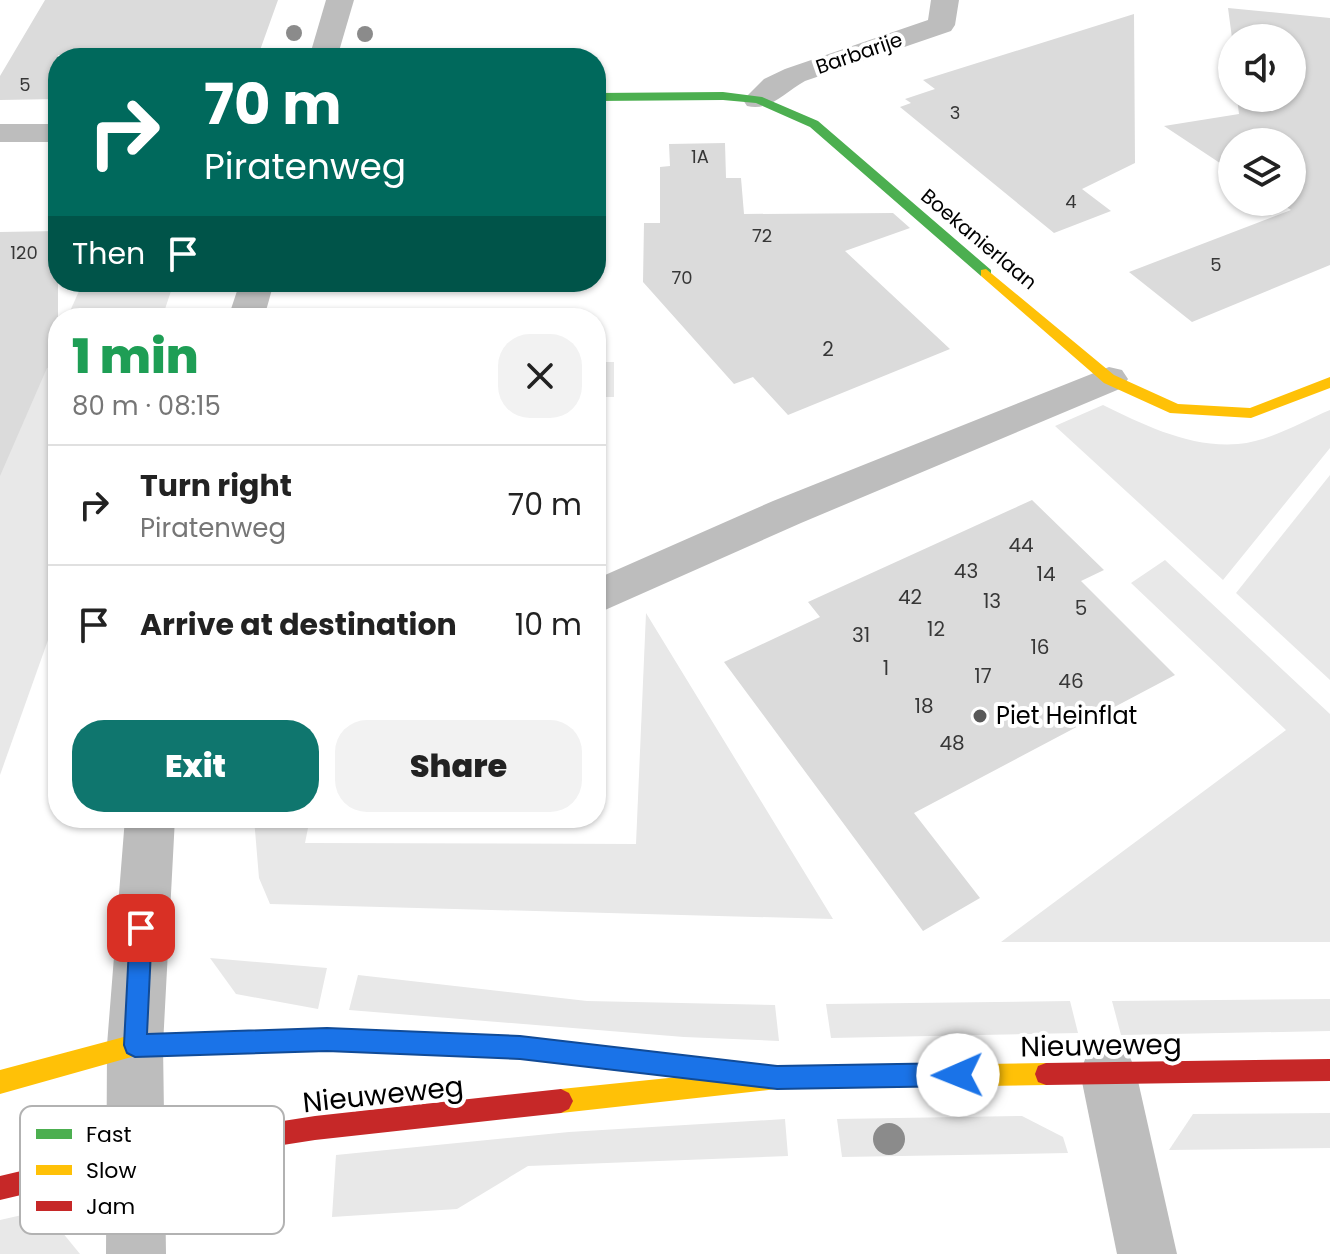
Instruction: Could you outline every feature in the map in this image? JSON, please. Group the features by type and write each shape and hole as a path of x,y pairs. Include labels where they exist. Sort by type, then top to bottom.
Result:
{"street":[{"path":"326,48 340,0"},
{"name":"Barbarije","path":"758,100 774,85 795,75 941,25 945,0"},
{"name":"Boekanierlaan","path":"606,97 723,96 758,100 814,124 1109,379 1176,409 1251,413 1328,386"},
{"path":"0,133 48,133"},
{"path":"606,593 787,512 1109,379"},
{"path":"135,1106 135,1045 149,828"},
{"name":"Nieuweweg","path":"0,1082 135,1045 327,1040 520,1048 777,1078"},
{"name":"Nieuweweg","path":"284,1133 777,1078 1330,1070"},
{"path":"1108,1072 1147,1254"},
{"name":"Nieuweweg","path":"0,1188 20,1183"},
{"path":"136,1234 136,1254"}],"shaded area":[{"path":"79,292 171,292 165,308 71,308"},
{"path":"48,357 48,640 0,775 0,460"},
{"path":"606,362 614,362 614,397 606,397"},
{"path":"1103,405 1168,434 1220,444 1262,439 1330,410 1330,448 1223,580 1055,426"},
{"path":"1330,475 1330,680 1236,593"},
{"path":"1165,560 1330,714 1330,942 1001,942 1286,730 1131,583"},
{"path":"646,613 833,919 270,904 259,878 255,828 308,828 305,843 636,844"},
{"path":"210,958 327,968 318,1009 236,994"},
{"path":"358,975 587,1001 775,1005 779,1041 684,1037 349,1010"},
{"path":"1330,999 1330,1031 1121,1035 1112,1001"},
{"path":"1070,1001 1078,1033 831,1038 826,1004"},
{"path":"1330,1113 1330,1148 1169,1150 1193,1114"},
{"path":"1022,1116 1063,1137 1068,1153 842,1157 837,1119"},
{"path":"785,1119 788,1156 528,1166 457,1209 332,1217 336,1155 569,1132"},
{"path":"20,1215 20,1234 64,1234 80,1254 0,1254 0,1220"}],"building":[{"path":"45,0 278,0 261,48 48,48 48,99 0,100 0,76"},
{"path":"1228,8 1330,18 1330,265 1192,322 1129,272 1275,216 1306,216 1306,128 1218,128 1218,162 1164,126 1239,112 1306,112 1306,24 1230,24"},
{"path":"1134,14 1135,163 1082,189 1111,211 1054,233 900,107 911,103 905,99 935,89 923,80"},
{"path":"725,143 726,178 741,178 744,214 893,213 910,228 845,251 950,349 788,415 753,377 734,384 643,282 644,223 660,223 660,167 670,166 669,144"},
{"path":"48,231 48,292 58,292 58,308 48,308 48,368 0,476 0,232"},
{"name":"Piet Heinflat","path":"1032,500 1104,570 1081,581 1175,675 914,813 980,898 923,931 724,662 820,617 808,602"}],"traffic: fast":[{"path":"606,97 723,96 758,100 814,124 986,273"},
{"path":"587,1056 703,1069"}],"traffic: slow":[{"path":"986,273 1109,379 1176,409 1251,413 1330,382"},
{"path":"0,1082 135,1045 327,1040 520,1048 587,1056"},
{"path":"561,1101 777,1078 1046,1074"}],"traffic: jam":[{"path":"1046,1074 1330,1070"},
{"path":"284,1133 561,1101"},
{"path":"0,1188 20,1183"}],"place":[{"name":"Piet Heinflat","path":"980,716"}],"route":[{"path":"141,928 135,1045 327,1040 520,1048 777,1078 958,1075"}]}
